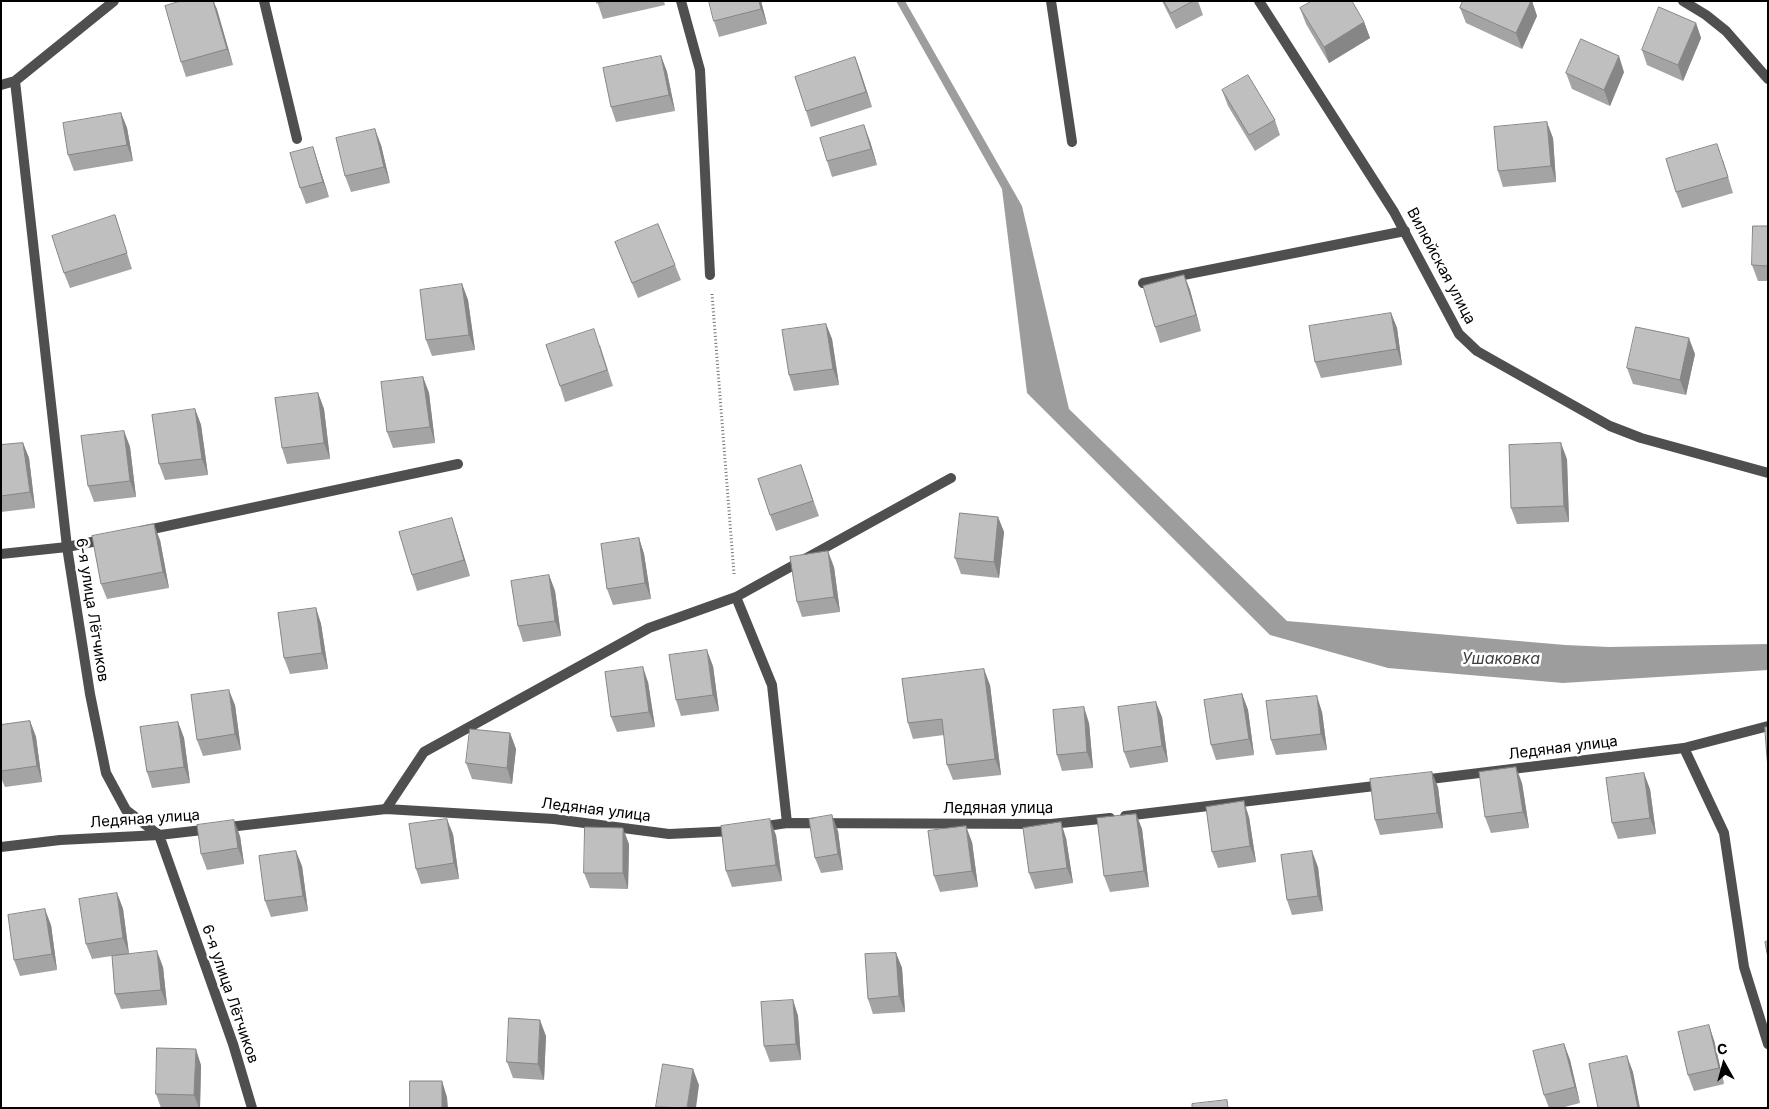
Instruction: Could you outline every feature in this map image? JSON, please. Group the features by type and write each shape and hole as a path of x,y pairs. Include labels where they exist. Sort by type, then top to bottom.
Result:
{"street":[{"path":"1,84 16,81 114,1"},
{"path":"264,1 297,139"},
{"path":"681,1 700,70 710,275"},
{"path":"1051,1 1072,142"},
{"name":"Вилюйская улица","path":"1259,1 1389,204 1459,334 1477,351 1610,426 1641,438 1768,473"},
{"path":"1683,1 1706,14 1726,31 1768,79"},
{"name":"6-я улица Лётчиков","path":"16,81 67,547 90,694 106,773 126,810 159,835 233,1044 252,1108"},
{"path":"1143,284 1404,231"},
{"path":"136,533 458,464"},
{"path":"386,809 424,752 649,628 736,597 951,478"},
{"path":"1,554 67,547 116,537"},
{"path":"736,597 772,686 787,823"},
{"name":"Ледяная улица","path":"1409,782 1684,748 1768,726"},
{"path":"1684,748 1724,833 1744,967 1768,1044"},
{"name":"Ледяная улица","path":"1,847 60,840 159,835 386,809 554,819 669,834 724,832 787,823 1051,824 1389,784"}],"path":[{"path":"710,275 736,597"}],"water":[{"name":"Ушаковка","path":"896,1 905,1 1022,206 1069,409 1287,621 1565,645 1609,647 1768,644 1768,670 1563,683 1388,668 1270,635 1027,393 1002,189"}],"building":[{"path":"181,1 213,1 227,49 181,62 165,6"},
{"path":"709,1 759,1 761,9 714,21"},
{"path":"1164,1 1193,1 1171,13"},
{"path":"1312,1 1352,1 1364,22 1324,47 1300,8"},
{"path":"1463,1 1531,1 1516,33 1460,8"},
{"path":"1659,7 1696,23 1678,65 1642,50"},
{"path":"1581,39 1619,56 1604,90 1566,73"},
{"path":"661,56 669,95 611,107 603,68"},
{"path":"855,57 866,92 806,111 795,77"},
{"path":"1248,75 1275,120 1249,135 1222,90"},
{"path":"121,113 127,145 68,155 63,123"},
{"path":"1547,122 1551,166 1498,171 1494,127"},
{"path":"864,125 871,149 827,161 820,138"},
{"path":"375,129 384,167 345,176 336,138"},
{"path":"1717,144 1728,177 1676,192 1666,159"},
{"path":"313,147 323,182 300,188 290,153"},
{"path":"115,215 127,253 64,273 52,236"},
{"path":"658,224 675,265 632,283 615,242"},
{"path":"1753,226 1768,226 1768,266 1752,265"},
{"path":"1184,275 1196,315 1155,327 1143,286"},
{"path":"462,284 469,335 426,340 420,290"},
{"path":"1391,313 1397,349 1315,362 1309,326"},
{"path":"826,324 833,369 789,375 782,330"},
{"path":"1636,327 1689,338 1680,380 1627,368"},
{"path":"594,329 607,370 560,386 546,345"},
{"path":"423,377 430,427 387,432 381,382"},
{"path":"318,393 324,443 282,448 275,398"},
{"path":"195,409 202,459 159,464 152,415"},
{"path":"124,431 130,481 88,486 81,436"},
{"path":"23,443 30,492 1,496 1,445"},
{"path":"1561,443 1564,506 1511,508 1509,445"},
{"path":"801,465 813,501 770,515 758,479"},
{"path":"960,513 998,517 994,562 955,558"},
{"path":"452,518 464,560 412,575 399,532"},
{"path":"154,524 163,572 101,584 92,536"},
{"path":"639,538 645,583 607,589 601,544"},
{"path":"828,551 834,597 797,602 790,557"},
{"path":"549,575 555,621 518,626 511,581"},
{"path":"316,608 322,653 284,658 278,613"},
{"path":"707,650 713,695 676,700 669,655"},
{"path":"643,667 649,712 611,717 605,672"},
{"path":"984,669 995,759 947,765 942,719 908,723 902,679"},
{"path":"229,690 235,734 197,740 191,695"},
{"path":"1242,694 1249,739 1211,745 1204,700"},
{"path":"1317,696 1321,734 1271,740 1266,701"},
{"path":"1156,702 1162,746 1124,752 1118,707"},
{"path":"1084,707 1087,752 1057,755 1053,710"},
{"path":"30,721 37,766 1,771 1,725"},
{"path":"178,722 184,767 147,772 140,727"},
{"path":"1765,727 1768,727 1768,769"},
{"path":"470,729 510,733 507,768 466,763"},
{"path":"1516,767 1523,812 1485,817 1479,772"},
{"path":"1432,772 1437,813 1375,820 1370,779"},
{"path":"1644,773 1650,818 1612,823 1606,778"},
{"path":"1244,801 1250,846 1212,852 1206,807"},
{"path":"1136,814 1144,871 1104,876 1097,818"},
{"path":"832,815 838,854 815,858 809,819"},
{"path":"447,819 454,863 416,869 409,824"},
{"path":"770,819 776,865 726,871 721,826"},
{"path":"234,820 238,848 201,854 197,825"},
{"path":"1061,822 1067,868 1029,873 1023,828"},
{"path":"966,826 972,871 934,876 928,831"},
{"path":"585,827 623,828 623,873 584,873"},
{"path":"296,851 303,896 265,901 259,856"},
{"path":"1312,851 1318,896 1287,900 1281,855"},
{"path":"117,893 123,938 86,944 79,899"},
{"path":"45,909 52,954 14,960 8,915"},
{"path":"1768,941 1768,958 1765,942"},
{"path":"157,951 161,990 115,994 112,956"},
{"path":"896,953 899,996 868,999 865,954"},
{"path":"793,1000 796,1044 764,1046 761,1002"},
{"path":"509,1018 540,1020 538,1064 507,1062"},
{"path":"1709,1025 1719,1068 1688,1075 1678,1032"},
{"path":"1564,1044 1575,1087 1544,1095 1533,1051"},
{"path":"157,1048 196,1049 194,1095 156,1094"},
{"path":"1627,1056 1638,1108 1598,1108 1589,1064"},
{"path":"663,1064 693,1069 687,1108 656,1107"},
{"path":"410,1081 442,1081 442,1108 410,1108"},
{"path":"1227,1100 1228,1108 1192,1108 1192,1104"}]}
